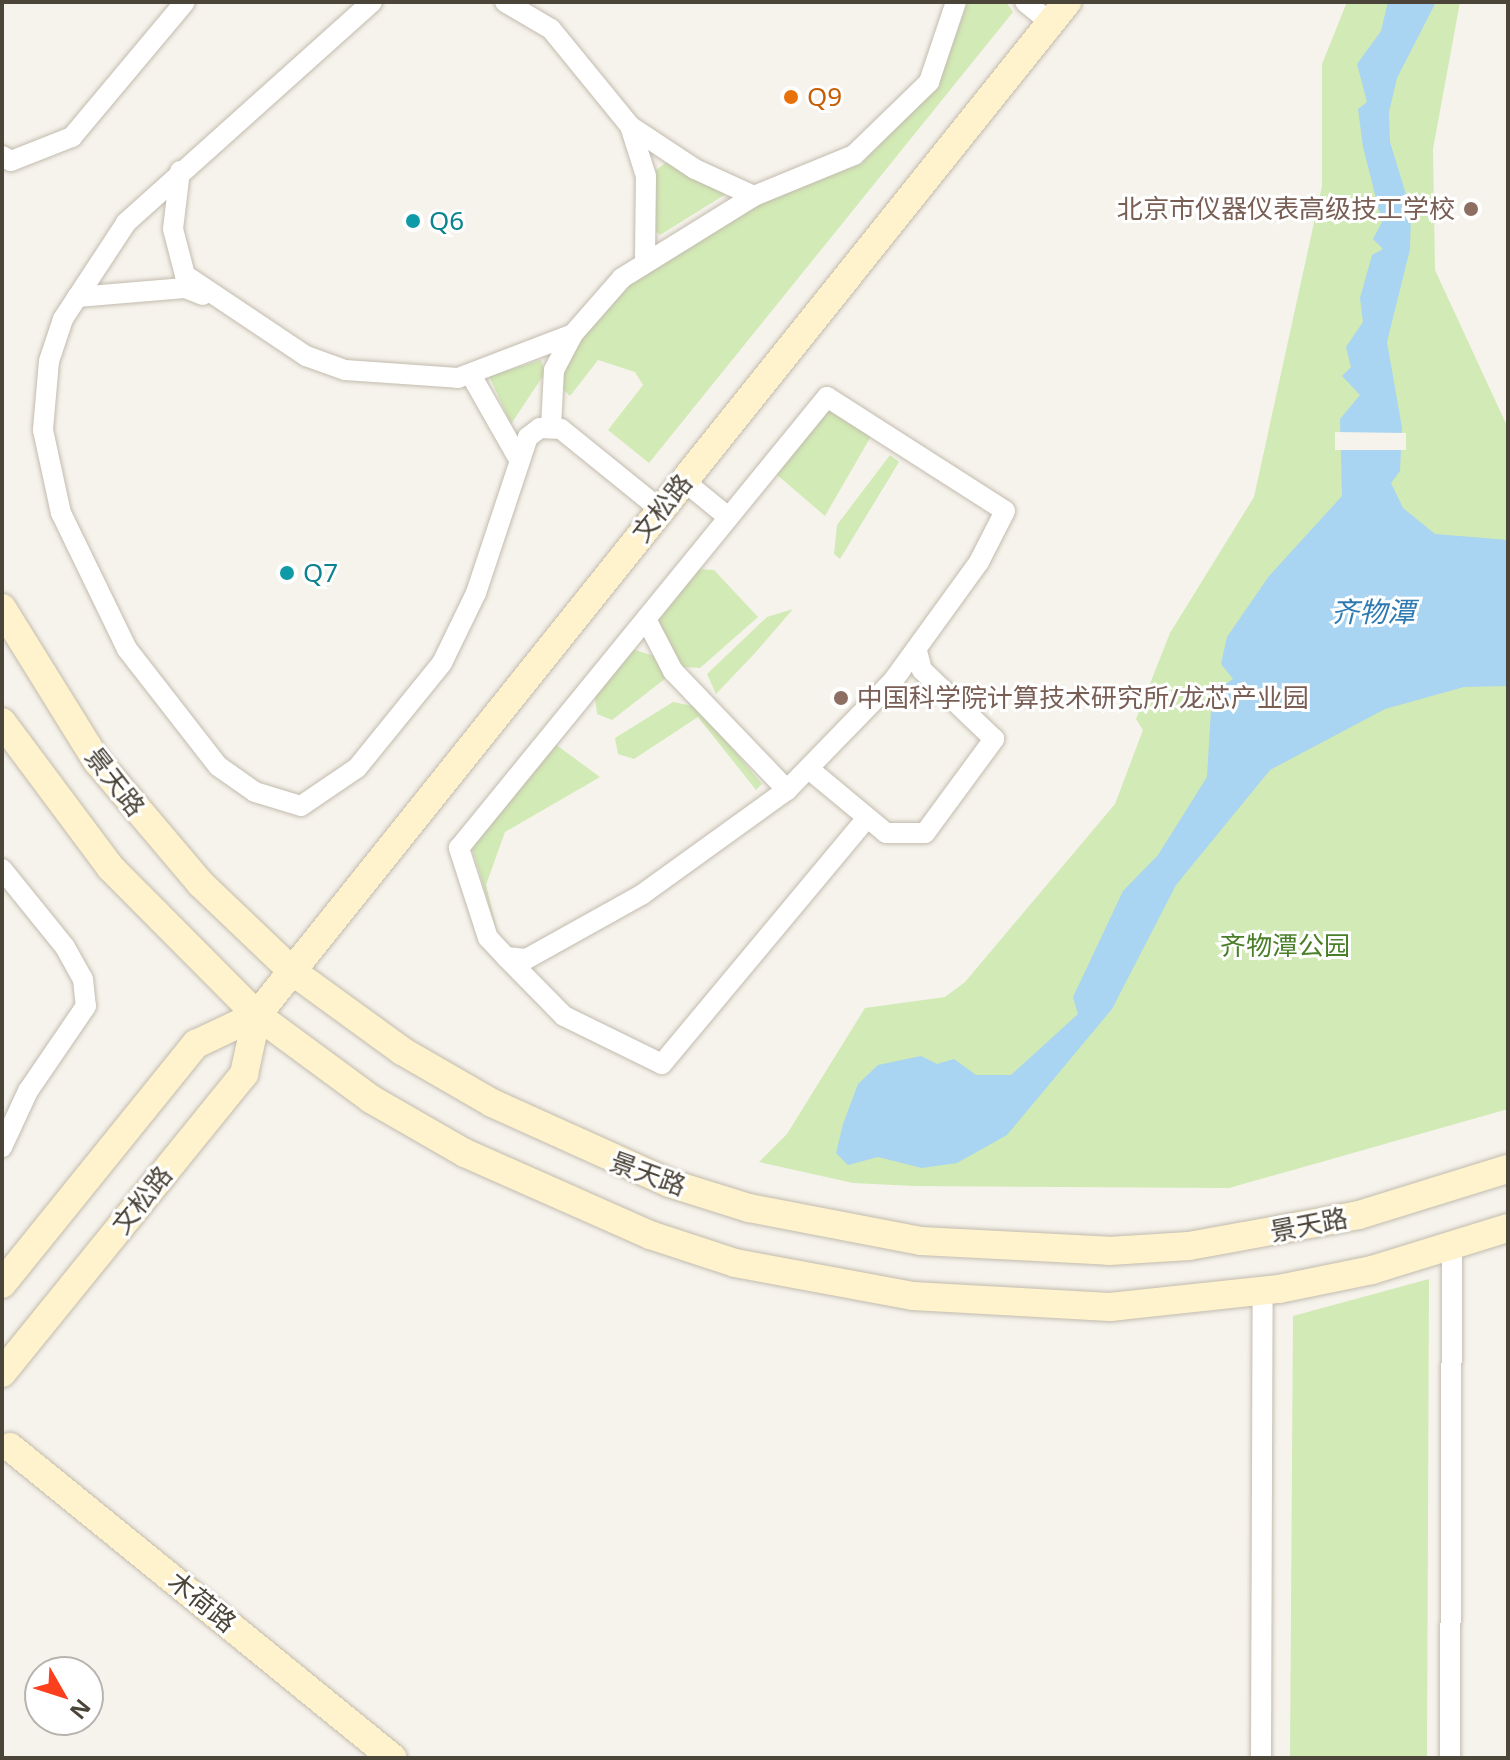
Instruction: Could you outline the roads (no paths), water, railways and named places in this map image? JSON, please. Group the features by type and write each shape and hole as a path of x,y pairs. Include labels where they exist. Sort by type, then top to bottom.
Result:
{"street":[{"path":"2,156 11,161 72,137 185,2"},
{"path":"372,2 180,171 126,223 77,297 49,361 43,430 61,513 158,696 218,766 274,801 301,806 325,795 418,699 476,593 517,456 528,437 551,427"},
{"path":"505,2 551,29 630,126 695,169 754,196"},
{"path":"551,427 554,370 573,334 645,257 754,196 854,155 910,104 929,82 956,2"},
{"path":"1025,2 1059,12"},
{"name":"文松路","path":"2,1284 196,1044 257,1015 1059,12"},
{"path":"630,126 646,176 645,257"},
{"path":"180,171 176,251 185,275 207,296"},
{"path":"77,297 185,288 207,296 306,356 345,370 471,375 573,334"},
{"path":"471,375 517,456"},
{"path":"506,957 526,959 643,894 787,790 917,651 979,562 1005,511 827,397 459,848 488,938 506,957 564,1016 662,1064 867,818"},
{"path":"551,427 661,510"},
{"path":"684,481 728,517"},
{"name":"景天路","path":"2,608 97,761 201,884 292,971 402,1051 576,1147 749,1208 921,1241 1007,1250 1189,1246 1359,1215 1508,1169"},
{"path":"646,619 673,671 787,790"},
{"path":"809,769 867,818 900,838 925,833 993,751 992,730 930,680 917,651"},
{"path":"2,722 111,868 257,1015 371,1099 465,1153 553,1198 735,1263 1003,1306 1124,1306 1263,1291 1452,1246 1508,1228"},
{"path":"2,869 65,947 83,979 86,1006 28,1091 2,1147"},
{"name":"文松路","path":"2,1373 244,1074 257,1015"},
{"path":"1450,1758 1452,1246"},
{"path":"1261,1758 1263,1291"},
{"name":"木荷路","path":"10,1447 393,1758"}],"water":[{"name":"齐物潭","path":"1388,2 1436,2 1397,78 1389,112 1390,142 1411,211 1410,249 1387,342 1402,428 1400,471 1391,483 1403,508 1435,534 1508,540 1508,686 1464,687 1385,709 1270,770 1176,885 1112,1009 1007,1135 957,1163 922,1168 878,1157 848,1165 836,1153 843,1124 858,1084 878,1065 921,1056 937,1064 954,1059 976,1075 1011,1075 1078,1014 1073,997 1123,891 1158,855 1207,777 1211,710 1217,690 1233,679 1221,664 1227,637 1269,576 1342,496 1340,419 1360,395 1342,376 1351,367 1346,347 1363,322 1360,298 1372,255 1383,249 1373,239 1382,222 1363,147 1358,109 1367,102 1357,64 1381,31"}],"place":[{"name":"Q9","path":"791,97"},
{"name":"北京市仪器仪表高级技工学校","path":"1471,209"},
{"name":"Q6","path":"413,221"},
{"name":"Q7","path":"287,573"},
{"name":"中国科学院计算技术研究所/龙芯产业园","path":"841,698"}],"park label":[{"name":"齐物潭公园","path":"1285,946"}]}
